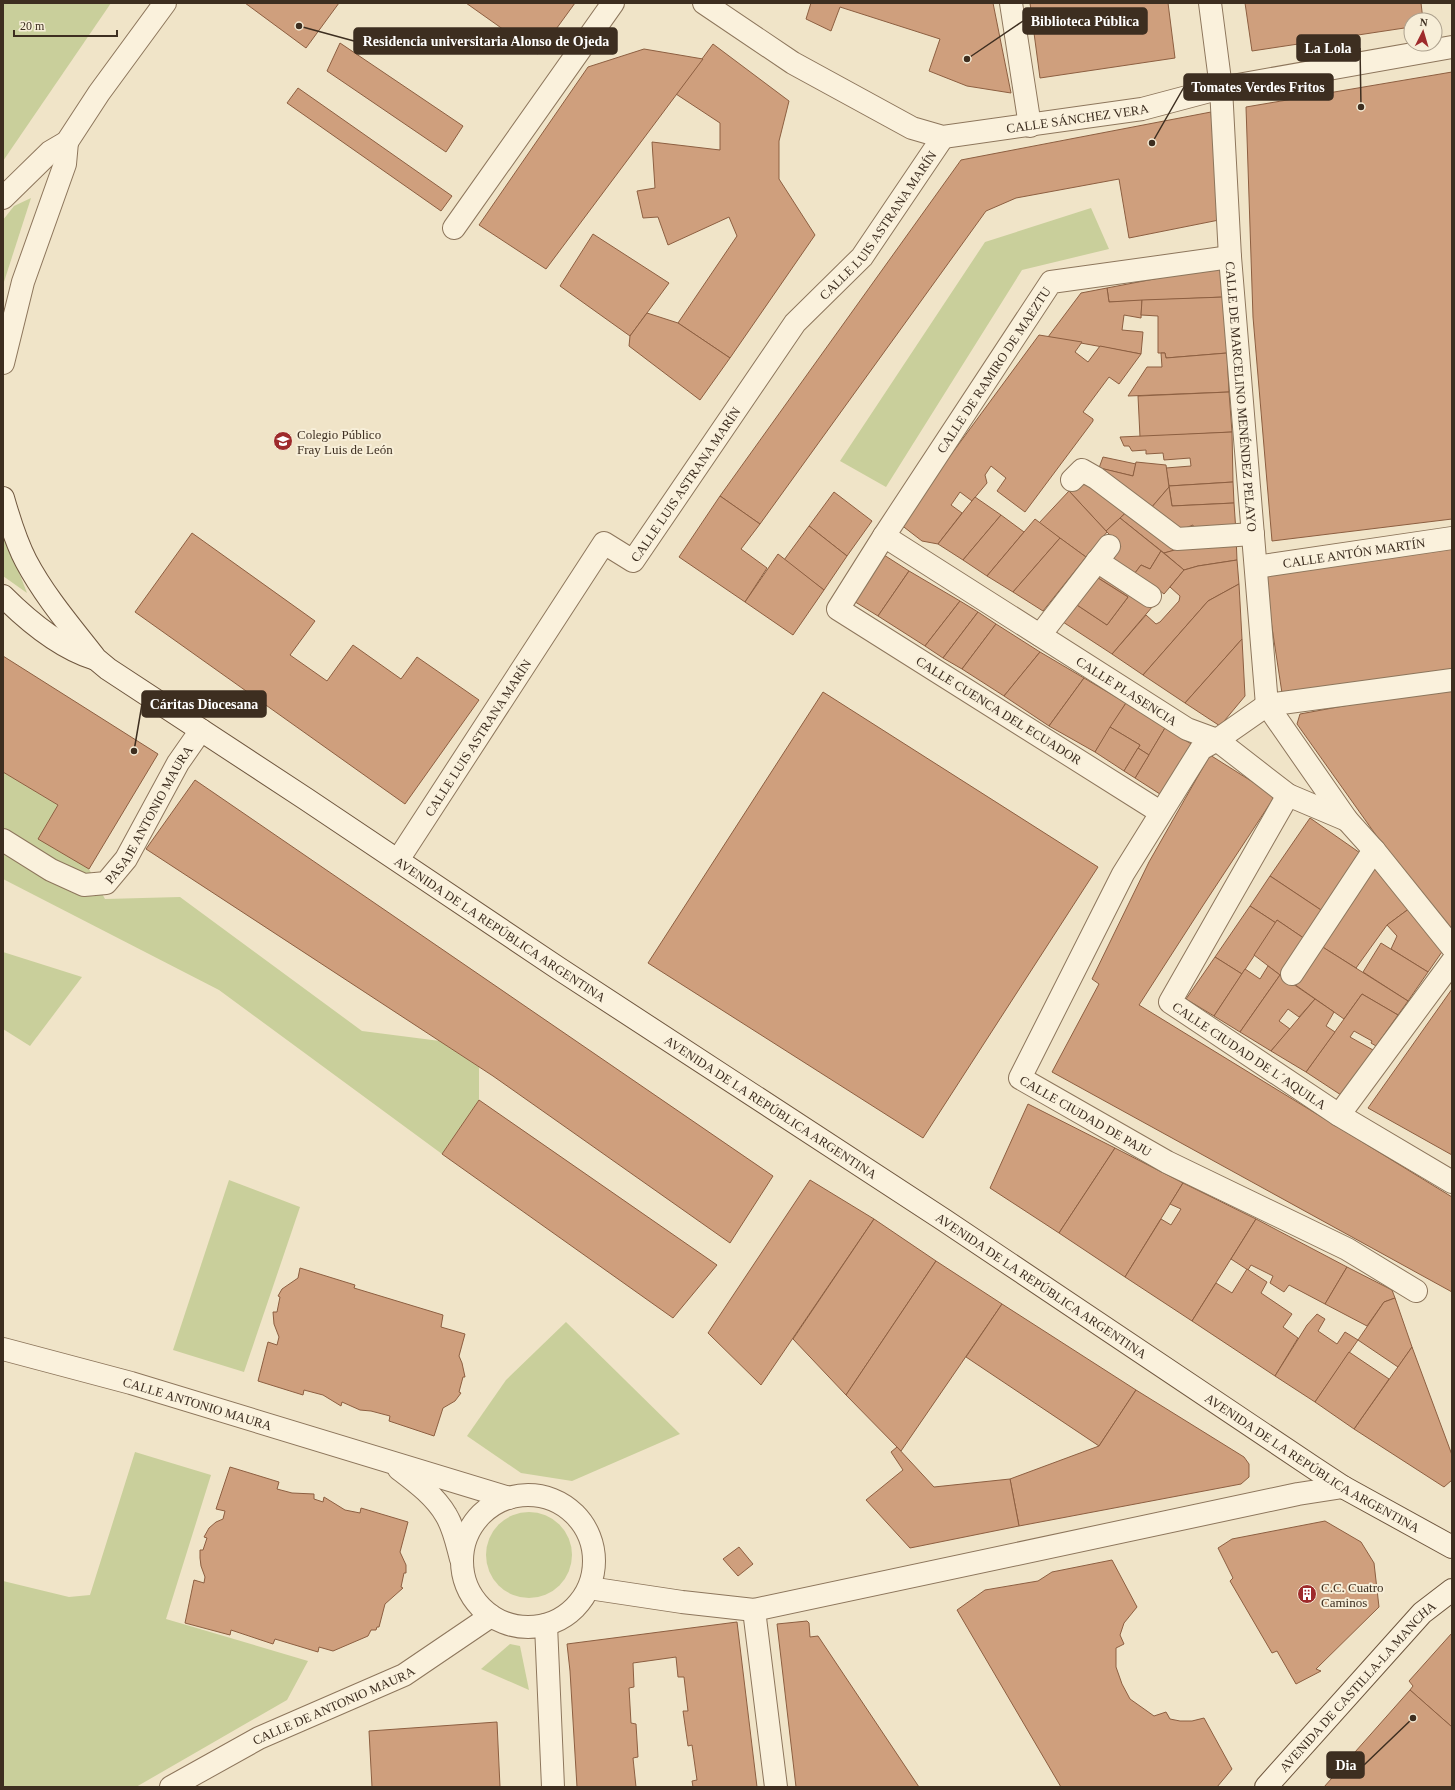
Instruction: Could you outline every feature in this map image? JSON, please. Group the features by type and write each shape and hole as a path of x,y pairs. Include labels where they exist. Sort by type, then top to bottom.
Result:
{"street":[{"path":"3,198 50,152 66,142 99,93 165,3"},
{"path":"454,228 613,3"},
{"name":"CALLE SÁNCHEZ VERA","path":"704,3 728,10 793,63 912,128 943,137 1030,126 1142,109 1221,88 1452,47"},
{"path":"1011,3 1030,126"},
{"name":"CALLE DE MARCELINO MENÉNDEZ PELAYO","path":"1210,3 1221,88 1230,257 1267,704"},
{"name":"CALLE LUIS ASTRANA MARÍN","path":"398,860 604,543 634,562 795,322 862,258 943,137"},
{"path":"3,364 23,282 65,164 66,142"},
{"name":"CALLE DE RAMIRO DE MAEZTU","path":"838,609 884,536 1051,282 1230,257"},
{"path":"1072,480 1082,470 1096,478 1177,539 1253,534"},
{"name":"AVENIDA DE LA REPÚBLICA ARGENTINA","path":"3,498 13,529 36,579 96,659 114,674 398,860 417,875 558,968 944,1220 1343,1487 1452,1547"},
{"name":"CALLE PLASENCIA","path":"884,536 1188,729 1217,740"},
{"name":"CALLE ANTÓN MARTÍN","path":"1256,567 1452,538"},
{"path":"1040,635 1103,554 1150,596"},
{"name":"AVENIDA DE LA REPÚBLICA ARGENTINA","path":"3,596 17,610 50,636 78,653 96,659"},
{"name":"CALLE CUENCA DEL ECUADOR","path":"838,609 1160,812"},
{"path":"1347,820 1288,794 1217,740 1267,704 1452,680"},
{"path":"1267,704 1347,820 1374,850 1452,947"},
{"name":"PASAJE ANTONIO MAURA","path":"3,840 51,870 84,885 106,882 126,859 178,763 201,730"},
{"name":"CALLE CIUDAD DE PAJU","path":"1217,740 1201,749 1122,874 1020,1078 1167,1162 1347,1249 1416,1291"},
{"name":"CALLE CIUDAD DE L´AQUILA","path":"1288,794 1170,1002 1339,1116 1452,1182"},
{"path":"1292,974 1374,850"},
{"path":"1339,1116 1452,962"},
{"name":"CALLE ANTONIO MAURA","path":"3,1349 131,1383 509,1498"},
{"name":"CALLE ANTONIO MAURA","path":"390,1462 434,1498 446,1515 454,1534 462,1562"},
{"path":"589,1588 682,1602 754,1610 1290,1496 1343,1487"},
{"path":"535,1495 548,1498 561,1504 572,1512 582,1522 589,1534 594,1554 593,1575 589,1588 579,1604 564,1617 546,1625 532,1627 518,1626 491,1616 481,1608 467,1587 462,1562 466,1538 478,1518 498,1502 509,1498 535,1495"},
{"name":"AVENIDA DE CASTILLA-LA MANCHA","path":"1266,1787 1422,1613 1452,1590"},
{"path":"754,1610 776,1787"},
{"name":"CALLE DE ANTONIO MAURA","path":"171,1787 259,1738 404,1675 491,1616"},
{"path":"546,1625 552,1787"}],"green space":[{"path":"3,3 111,3 3,161"},
{"path":"31,198 3,285 3,220 14,206"},
{"path":"1091,208 1109,249 1022,270 886,487 840,461 985,242"},
{"path":"3,531 27,593 3,576"},
{"path":"3,772 58,805 39,839 89,869 105,899 180,897 362,1031 440,1041 479,1067 479,1100 442,1154 219,990 3,879"},
{"path":"3,952 82,977 30,1046 3,1029"},
{"path":"229,1180 300,1207 244,1372 173,1350"},
{"path":"566,1322 680,1434 572,1481 521,1473 467,1436 506,1380"},
{"path":"135,1452 211,1475 166,1619 308,1661 287,1700 136,1787 3,1787 3,1581 69,1597 90,1595"},
{"path":"521,1512 537,1512 546,1515 560,1524 569,1538 572,1547 572,1563 569,1572 560,1586 546,1595 537,1598 521,1598 505,1591 498,1586 493,1579 486,1563 486,1547 493,1531 498,1524 505,1519"},
{"path":"510,1644 520,1646 529,1690 481,1669"}],"building":[{"path":"245,3 339,3 306,48"},
{"path":"466,3 575,3 538,54"},
{"path":"811,3 993,3 1011,93 967,86 929,71 940,39 840,7 831,31 806,19"},
{"path":"1030,3 1168,3 1175,58 1040,78"},
{"path":"1245,3 1421,3 1422,12 1403,12 1403,28 1252,51"},
{"path":"340,43 463,126 446,152 327,71"},
{"path":"713,44 789,101 779,141 779,179 815,235 730,358 678,323 737,236 729,217 668,245 658,217 643,218 637,191 655,188 652,142 720,150 720,123 676,94"},
{"path":"644,49 703,59 546,269 479,225 588,67"},
{"path":"1452,72 1452,519 1272,541 1253,317 1246,107"},
{"path":"298,88 452,196 441,211 287,103"},
{"path":"1211,112 1219,220 1129,238 1119,179 1016,198 986,211 760,524 720,496 961,160"},
{"path":"593,234 669,283 630,336 560,286"},
{"path":"1222,266 1224,297 1109,302 1107,288"},
{"path":"1107,288 1109,302 1142,300 1141,318 1124,315 1122,330 1143,332 1141,354 1048,337 1081,293"},
{"path":"1224,297 1227,353 1166,358 1165,353 1158,353 1158,316 1141,315 1142,300"},
{"path":"647,313 678,323 730,358 700,400 629,346 630,336"},
{"path":"1039,335 1082,342 1075,352 1088,362 1100,346 1141,354 1119,384 1109,377 1083,412 1093,419 1093,421 1025,512 997,491 1006,478 991,466 985,475 987,483 972,501 960,492 951,505 962,513 938,544 922,541 900,524"},
{"path":"1161,353 1165,353 1166,358 1227,353 1229,392 1128,396 1147,367 1162,367"},
{"path":"1229,392 1232,432 1140,437 1138,396"},
{"path":"1232,432 1233,482 1169,486 1166,468 1191,466 1190,458 1164,460 1163,453 1146,454 1146,450 1132,451 1129,446 1124,446 1120,437"},
{"path":"1103,457 1136,464 1133,476 1099,468"},
{"path":"1136,462 1166,465 1169,487 1151,508 1092,466 1133,476"},
{"path":"1088,475 1131,508 1106,531 1069,491"},
{"path":"1233,482 1234,503 1172,506 1169,486"},
{"path":"1169,487 1172,506 1234,503 1236,532 1195,536 1193,525 1175,532 1151,508"},
{"path":"1069,491 1107,532 1086,557 1039,523"},
{"path":"834,492 872,521 847,556 809,526"},
{"path":"720,496 760,524 741,549 767,568 745,602 679,557"},
{"path":"975,497 1001,515 963,560 938,544"},
{"path":"1131,508 1176,550 1164,553 1120,518"},
{"path":"1001,515 1024,532 987,576 963,560"},
{"path":"1120,518 1161,551 1150,569 1141,565 1132,577 1109,561 1121,546 1106,531"},
{"path":"1035,519 1060,538 1013,592 987,576"},
{"path":"809,526 847,556 824,590 784,560"},
{"path":"192,533 315,621 290,655 327,681 353,645 401,679 417,657 479,700 405,804 135,612"},
{"path":"1236,536 1237,560 1198,566 1184,570 1164,553 1196,544"},
{"path":"1060,538 1086,557 1043,611 1013,592"},
{"path":"1452,549 1452,669 1282,693 1264,575"},
{"path":"1161,551 1184,570 1164,594 1151,584 1132,577 1141,565 1150,569"},
{"path":"778,554 824,590 793,635 745,602"},
{"path":"884,555 909,571 878,616 852,600"},
{"path":"1237,560 1239,584 1208,601 1143,675 1112,654 1146,615 1156,624 1160,622 1179,601 1180,596 1170,587 1184,570 1198,566"},
{"path":"909,571 960,601 925,646 878,616"},
{"path":"1103,572 1153,606 1112,654 1063,622 1077,605 1107,625 1128,597 1098,578"},
{"path":"1098,578 1128,597 1107,625 1077,605"},
{"path":"1239,584 1242,639 1185,703 1143,675 1208,601"},
{"path":"960,601 978,612 943,658 925,646"},
{"path":"978,612 996,624 962,669 943,658"},
{"path":"996,624 1040,652 1004,696 962,669"},
{"path":"1242,639 1245,696 1220,726 1185,703"},
{"path":"1040,652 1084,678 1049,726 1004,696"},
{"path":"3,656 158,754 89,869 38,839 58,805 3,772"},
{"path":"1084,678 1126,703 1095,752 1049,726"},
{"path":"1452,686 1452,942 1297,724 1300,714"},
{"path":"823,692 1098,867 923,1138 648,963"},
{"path":"1126,703 1165,728 1149,755 1138,748 1140,745 1110,727"},
{"path":"1110,727 1140,745 1124,771 1095,752"},
{"path":"1165,728 1193,745 1163,796 1135,778"},
{"path":"1138,748 1149,755 1135,778 1124,771"},
{"path":"1210,755 1275,796 1139,1005 1452,1197 1452,1292 1052,1072 1099,984 1092,979 1149,862"},
{"path":"195,780 773,1176 730,1243 493,1076 146,849"},
{"path":"1310,818 1363,855 1324,912 1270,876"},
{"path":"1372,863 1410,908 1387,925 1356,968 1321,946"},
{"path":"1270,876 1324,912 1305,939 1277,920 1276,923 1250,906"},
{"path":"1250,906 1276,923 1242,974 1215,957"},
{"path":"1410,908 1444,949 1428,972 1391,949 1397,936 1387,925"},
{"path":"1277,920 1305,939 1280,975 1254,955"},
{"path":"1381,943 1428,972 1408,1001 1363,972"},
{"path":"1321,946 1408,1001 1398,1015 1362,994 1344,1019 1294,984"},
{"path":"1215,957 1242,974 1214,1016 1186,999"},
{"path":"1268,966 1280,975 1240,1032 1214,1016 1245,969 1260,979"},
{"path":"1280,975 1315,999 1299,1017 1288,1009 1279,1021 1290,1029 1271,1051 1240,1032"},
{"path":"1452,989 1452,1155 1368,1108"},
{"path":"1362,994 1398,1015 1376,1046 1371,1043 1372,1041 1354,1031 1350,1037 1373,1050 1341,1095 1306,1072"},
{"path":"1315,999 1334,1012 1326,1026 1335,1032 1306,1072 1271,1051"},
{"path":"479,1100 717,1265 673,1318 442,1154"},
{"path":"1028,1104 1115,1148 1059,1233 990,1188"},
{"path":"1115,1148 1183,1183 1125,1277 1059,1233"},
{"path":"810,1180 874,1219 761,1385 708,1333"},
{"path":"1183,1183 1256,1219 1192,1321 1125,1277 1161,1219 1171,1225 1181,1209 1170,1204"},
{"path":"874,1219 936,1261 846,1395 793,1339"},
{"path":"1256,1219 1347,1267 1325,1304 1289,1285 1284,1292 1270,1283 1273,1276 1251,1265 1248,1270 1231,1259"},
{"path":"936,1261 1002,1304 901,1451 846,1395"},
{"path":"1347,1267 1392,1290 1395,1298 1384,1302 1367,1326 1325,1304"},
{"path":"300,1268 355,1285 354,1288 443,1315 441,1327 465,1334 459,1356 465,1377 463,1377 459,1392 461,1393 455,1401 443,1408 434,1436 389,1421 390,1416 360,1410 342,1402 341,1406 323,1395 304,1390 303,1395 258,1381 268,1342 277,1345 279,1337 274,1324 273,1312 277,1312 280,1297 278,1296 282,1289 298,1278"},
{"path":"1247,1269 1267,1282 1261,1293 1292,1314 1283,1327 1298,1338 1275,1376 1192,1321 1216,1283 1232,1293"},
{"path":"1395,1298 1412,1347 1398,1367 1358,1340 1384,1302"},
{"path":"1002,1304 1136,1390 1099,1446 966,1357"},
{"path":"1317,1314 1325,1319 1318,1331 1337,1344 1345,1332 1358,1340 1315,1402 1275,1376 1307,1325"},
{"path":"1412,1347 1452,1455 1452,1480 1444,1487 1354,1429"},
{"path":"1349,1352 1389,1379 1354,1429 1315,1402"},
{"path":"1136,1390 1244,1457 1249,1464 1249,1477 1241,1484 1019,1526 1010,1479 1099,1446"},
{"path":"897,1447 934,1487 1010,1479 1019,1526 910,1548 866,1500 903,1470 891,1452"},
{"path":"230,1467 279,1482 277,1489 292,1493 314,1494 314,1499 323,1502 324,1497 345,1510 360,1513 361,1508 408,1522 400,1552 406,1565 406,1573 404,1573 401,1587 403,1588 385,1604 379,1627 377,1627 376,1630 371,1630 368,1636 333,1651 319,1647 318,1652 275,1639 273,1644 231,1630 230,1635 185,1623 194,1580 204,1583 205,1577 201,1566 200,1550 203,1550 207,1538 204,1537 209,1528 216,1522 223,1519 225,1511 216,1509"},
{"name":"C.C. Cuatro Caminos","path":"1325,1521 1361,1542 1374,1563 1379,1607 1316,1669 1321,1671 1296,1684 1277,1651 1272,1653 1230,1581 1233,1578 1218,1548 1232,1539"},
{"path":"739,1547 753,1564 738,1576 723,1559"},
{"path":"1112,1560 1137,1607 1124,1623 1120,1635 1124,1644 1116,1648 1116,1667 1122,1684 1130,1699 1154,1716 1166,1712 1170,1719 1180,1721 1192,1721 1204,1718 1232,1769 1217,1787 1061,1787 957,1610 985,1590 1038,1581 1052,1572"},
{"path":"807,1621 809,1623 810,1637 818,1636 919,1787 796,1787 777,1624"},
{"path":"737,1622 757,1787 693,1787 692,1781 697,1780 692,1745 688,1746 683,1711 688,1711 684,1677 678,1677 676,1657 633,1663 634,1687 629,1688 631,1723 636,1724 638,1757 633,1758 636,1787 577,1787 567,1644"},
{"path":"1452,1633 1452,1727 1410,1690 1413,1686 1409,1681"},
{"path":"1410,1690 1452,1727 1452,1787 1324,1787"},
{"path":"497,1722 500,1787 372,1787 369,1731"}],"place":[{"name":"Residencia universitaria Alonso de Ojeda","path":"299,26"},
{"name":"Biblioteca Pública","path":"967,59"},
{"name":"La Lola","path":"1361,107"},
{"name":"Tomates Verdes Fritos","path":"1152,143"},
{"name":"Colegio Público Fray Luis de León","path":"283,441"},
{"name":"Cáritas Diocesana","path":"134,751"},
{"name":"C.C. Cuatro Caminos","path":"1307,1594"},
{"name":"Dia","path":"1413,1718"}]}
